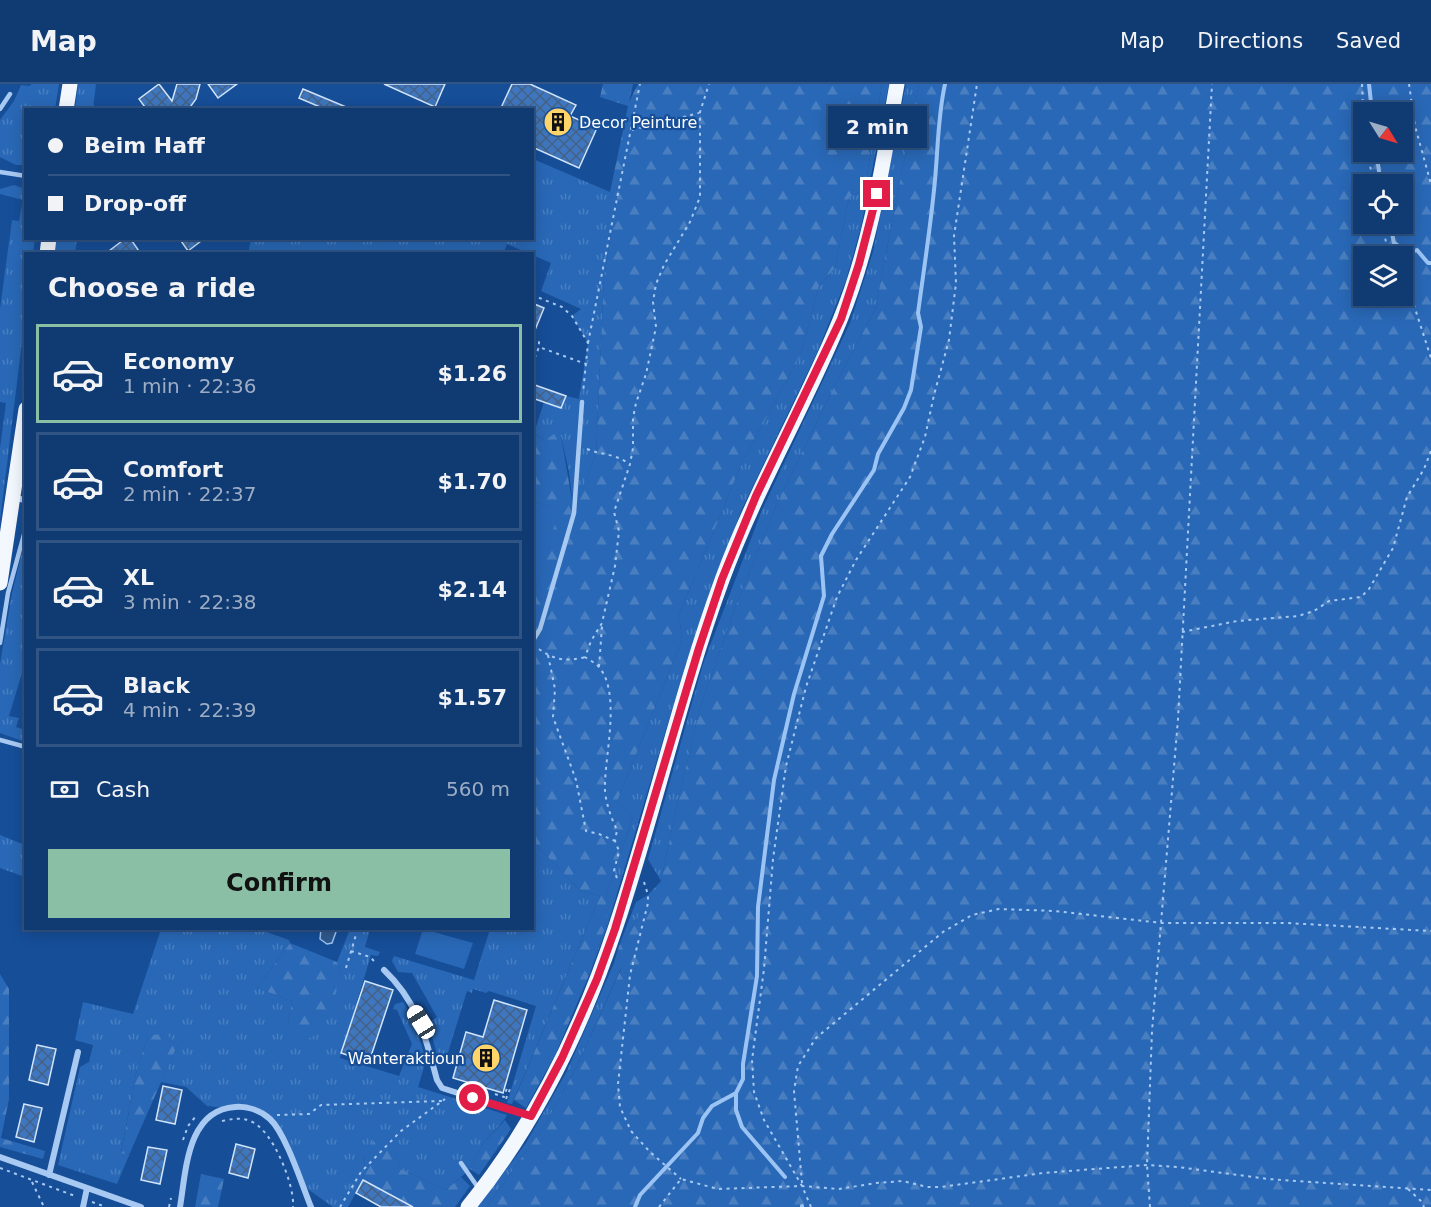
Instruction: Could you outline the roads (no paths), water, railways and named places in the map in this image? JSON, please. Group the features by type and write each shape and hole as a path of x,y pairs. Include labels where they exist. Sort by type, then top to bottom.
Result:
{"main road":[{"path":"66,108 70,84"},
{"path":"468,1207 531,1116 562,1058 597,979 631,878 699,648 722,579 756,496 841,319 859,264 877,194 897,84"},
{"path":"0,583 20,499 24,439"}],"street":[{"path":"384,970 397,983 421,1022 437,1080 442,1088 531,1116"},
{"path":"49,1175 78,1052"},
{"path":"180,1207 193,1140 201,1125 212,1114 228,1107 242,1107 257,1111 270,1119 279,1132 311,1207"},
{"path":"0,1157 141,1207"},
{"path":"83,1207 87,1188"}],"lane":[{"path":"0,109 10,94"},
{"path":"0,172 24,176"},
{"path":"534,640 540,629 574,513 582,402"},
{"path":"0,643 8,593 24,534"},
{"path":"0,740 24,746"},
{"path":"461,1163 481,1191"}],"water":[{"path":"321,930 337,930 332,943 327,944 320,939"}],"waterway":[{"path":"785,1177 742,1127 736,1110 736,1093 743,1079 743,1064 757,976 758,907 774,780 794,694 824,596 821,556 832,534 874,470 878,454 904,408 911,390 921,327 918,313 932,213 945,84"},
{"path":"1369,84 1371,102"},
{"path":"1378,162 1379,174"},
{"path":"1392,234 1394,243 1409,253 1417,250 1428,263 1431,263"},
{"path":"635,1207 640,1195 698,1133 703,1118 712,1106 736,1093"}],"place":[{"name":"Decor Peinture","path":"558,122"},
{"name":"Wanteraktioun","path":"486,1058"}]}
